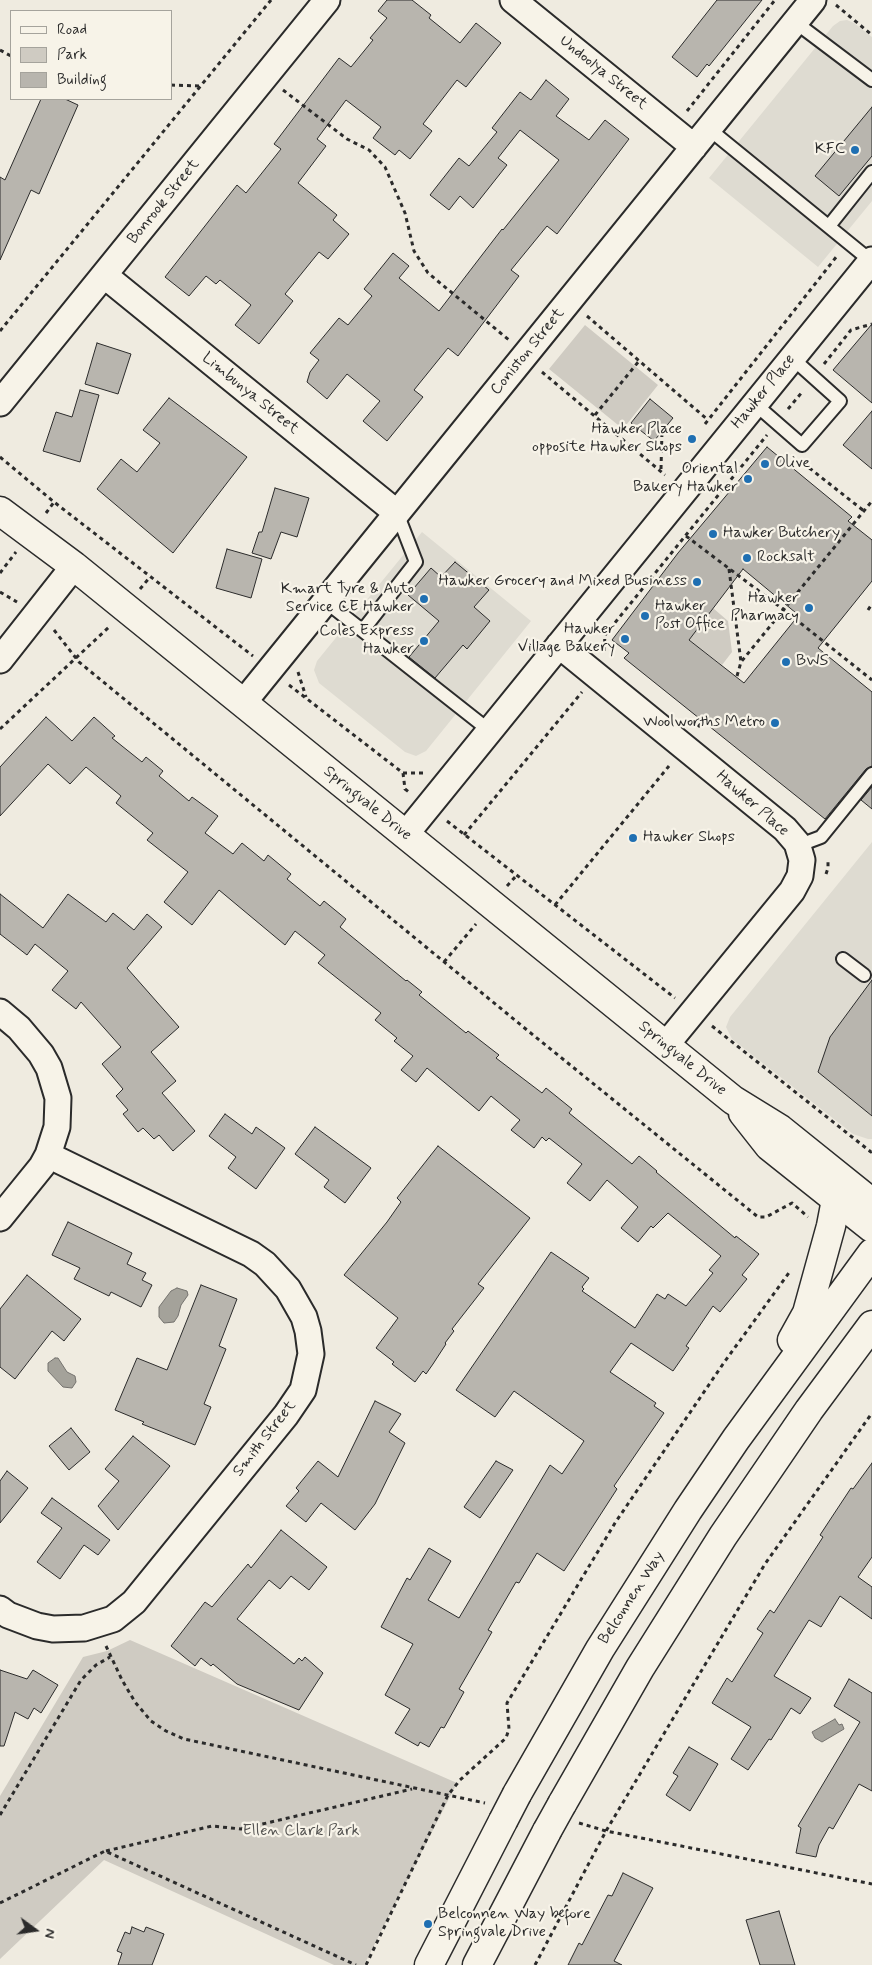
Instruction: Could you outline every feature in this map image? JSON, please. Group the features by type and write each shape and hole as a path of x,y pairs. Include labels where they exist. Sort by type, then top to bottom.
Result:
{"main road":[{"name":"Springvale Drive","path":"0,511 74,566 733,1100 780,1129 872,1203"},
{"name":"Springvale Drive","path":"733,1100 769,1146 872,1228"},
{"path":"736,1439 807,1313 831,1226 836,1200"},
{"name":"Belconnen Way","path":"429,1965 497,1812 517,1794 605,1640 736,1439 872,1253"},
{"path":"477,1965 547,1831 569,1813 587,1760 640,1668 723,1536 809,1410 872,1325"},
{"path":"548,1739 587,1760"}],"street":[{"name":"Bonrook Street","path":"0,403 327,0"},
{"name":"Undoolya Street","path":"513,0 672,129 701,138"},
{"name":"Coniston Street","path":"242,703 813,0"},
{"name":"Hawker Place","path":"406,835 792,358 868,273"},
{"name":"Limbunya Street","path":"104,275 397,513"},
{"path":"0,660 74,566"},
{"name":"Hawker Place","path":"559,645 596,675 691,737 785,829 797,846 802,860 800,876 792,891 666,1046"},
{"path":"0,1012 19,1028 41,1054 49,1068 58,1098 57,1128 48,1155 42,1166 0,1218"},
{"name":"Smith Street","path":"0,1609 8,1615 38,1626 53,1629 84,1628 113,1619 134,1602 286,1414 303,1390 312,1354 304,1317 288,1289 265,1264 251,1254 48,1155"}],"lane":[{"path":"795,22 872,80"},
{"path":"701,138 829,226 848,242 868,273"},
{"path":"829,226 872,172"},
{"path":"755,404 802,444 840,401 792,358"},
{"path":"362,630 416,562 397,513"},
{"path":"325,601 490,731"},
{"path":"797,846 821,837 872,774"},
{"path":"843,959 864,975"}],"path":[{"path":"0,331 271,0"},
{"path":"672,129 775,0"},
{"path":"830,0 872,35"},
{"path":"263,80 278,86 347,139 369,150 385,167 405,213 414,252 428,273 514,344 524,356 661,469 666,474 660,482"},
{"path":"172,85 202,86"},
{"path":"702,427 848,242"},
{"path":"585,315 708,420"},
{"path":"464,835 610,657 604,651 605,635 851,330 872,324"},
{"path":"595,415 639,361"},
{"path":"661,469 662,431"},
{"path":"767,434 775,440"},
{"path":"0,457 54,502 402,773 405,789 863,1146 872,1151"},
{"path":"797,458 864,511"},
{"path":"741,662 872,501"},
{"path":"661,519 784,610 872,680"},
{"path":"729,569 741,662 737,676"},
{"path":"0,592 13,600"},
{"path":"868,610 872,604"},
{"path":"0,729 109,627"},
{"path":"58,632 79,662 519,1024 758,1217 766,1217 792,1203 814,1222"},
{"path":"555,905 704,720"},
{"path":"690,722 691,737"},
{"path":"691,737 705,733"},
{"path":"821,837 828,854 828,868 824,877"},
{"path":"366,1965 448,1795 460,1780 506,1738 509,1730 507,1703 615,1523 723,1364 797,1262"},
{"path":"535,1965 606,1831 765,1564 872,1413"},
{"path":"96,1624 110,1656 135,1702 151,1720 166,1731 184,1739 448,1795 497,1812"},
{"path":"0,1815 81,1680 96,1665 110,1656"},
{"path":"0,1903 105,1851 212,1826 240,1829 415,1788"},
{"path":"569,1813 606,1831 872,1884"},
{"path":"105,1851 356,1965"}],"shaded area":[{"path":"847,20 872,37 872,201 818,267 709,178 833,26 840,21"},
{"name":"Coles Express Hawker","path":"422,532 531,621 426,751 416,756 405,752 319,683 314,670 317,661"},
{"path":"872,842 872,1139 868,1139 853,1134 732,1039 726,1027 730,1017"},
{"path":"177,1288 187,1291 188,1295 181,1305 174,1322 164,1323 159,1317 159,1307 171,1291"},
{"path":"58,1358 67,1372 75,1376 76,1382 72,1388 63,1387 48,1371 48,1363"},
{"path":"835,1719 839,1725 842,1724 844,1729 822,1742 815,1738 812,1732"}],"green space":[{"path":"585,325 658,385 623,429 549,369"},
{"path":"713,608 728,621 732,652 722,665 689,640"},
{"name":"Ellen Clark Park","path":"130,1640 457,1783 364,1965 334,1965 104,1860 0,1959 0,1796 83,1657 107,1651"}],"building":[{"path":"387,0 412,0 431,15 429,18 460,43 476,23 501,43 466,87 457,80 423,124 432,131 410,159 399,150 395,155 373,138 381,127 346,100 317,139 326,146 298,183 337,215 333,220 349,234 328,259 319,252 285,294 293,301 259,344 235,325 251,305 220,280 216,284 206,276 189,296 165,277 237,185 246,193 281,149 274,144 339,58 351,67 373,40 370,38 387,18 378,11"},
{"path":"717,0 762,0 709,66 707,64 697,77 672,57"},
{"path":"546,80 569,99 556,116 589,140 605,120 629,139 557,234 547,226 511,270 519,276 458,356 448,348 414,390 423,397 387,441 363,421 380,401 347,374 327,399 307,382 310,372 319,360 310,353 339,318 348,325 372,296 364,289 393,253 409,266 399,278 439,311 502,229 559,160 520,130 498,158 507,165 473,208 460,196 449,210 430,195 459,158 469,166 497,132 492,128 520,92 531,100"},
{"path":"41,100 67,100 78,105 39,194 31,190 0,260 0,177 5,180"},
{"path":"872,107 872,156 839,196 815,176"},
{"path":"872,324 872,403 833,370"},
{"path":"97,343 131,354 118,394 85,384"},
{"path":"80,390 99,395 80,462 43,451 56,412 72,417"},
{"path":"169,398 247,457 173,553 97,489 121,459 137,472 160,443 143,430"},
{"path":"650,399 673,418 654,441 631,423"},
{"path":"872,411 872,469 843,445"},
{"path":"767,447 852,517 848,521 872,540 872,581 818,648 872,692 872,766 866,769 825,819 624,658 629,653 612,640 678,553","holes":["743,569 798,616 744,683 689,640"]},
{"path":"275,488 309,498 297,537 281,532 271,559 252,553 259,532 262,532"},
{"path":"227,549 262,559 251,598 216,588"},
{"path":"455,562 489,590 474,607 490,621 467,649 463,645 435,678 409,657 439,621 408,595 431,568 441,577"},
{"path":"46,717 72,741 94,717 115,736 112,738 142,762 146,757 163,771 159,776 189,801 192,797 218,816 205,833 233,854 242,843 264,861 268,855 291,874 287,879 320,906 324,901 346,919 340,927 422,992 419,995 466,1033 468,1031 499,1055 496,1058 542,1093 546,1088 572,1109 569,1113 632,1164 639,1156 735,1238 736,1236 759,1254 742,1275 747,1279 720,1312 713,1306 686,1346 689,1348 673,1371 631,1343 610,1372 656,1403 654,1406 664,1413 614,1486 617,1489 564,1571 537,1553 519,1583 516,1582 488,1630 492,1632 459,1689 464,1692 444,1728 441,1727 429,1747 420,1742 418,1746 395,1733 410,1709 385,1695 413,1644 381,1627 407,1578 410,1580 429,1548 451,1561 428,1600 459,1618 550,1465 562,1474 584,1441 514,1391 495,1417 456,1390 551,1252 589,1278 582,1287 584,1289 582,1291 635,1328 657,1294 665,1299 668,1294 686,1306 713,1273 709,1270 721,1256 668,1213 653,1228 651,1226 638,1242 621,1228 638,1207 607,1180 590,1201 567,1183 582,1164 549,1138 546,1141 542,1137 534,1148 511,1130 520,1120 491,1096 479,1111 427,1068 416,1082 401,1070 413,1056 394,1041 397,1038 375,1020 381,1013 318,963 325,955 295,931 285,945 219,890 192,925 164,902 188,872 147,840 153,833 116,803 121,796 86,767 70,784 48,764 0,816 0,767"},
{"path":"872,787 872,809 861,800"},
{"path":"0,894 43,928 68,894 106,922 113,913 134,930 147,914 162,927 127,968 179,1027 151,1052 176,1081 162,1093 195,1131 173,1151 159,1135 154,1139 143,1128 138,1132 123,1114 128,1110 116,1096 123,1089 102,1064 121,1047 81,1002 76,1009 52,990 68,971 35,944 27,955 0,934"},
{"path":"872,980 872,1116 818,1072 830,1037"},
{"path":"225,1114 252,1134 256,1127 285,1148 256,1189 228,1168 236,1157 209,1136"},
{"path":"315,1127 371,1168 345,1203 324,1187 329,1180 295,1154"},
{"path":"438,1146 530,1218 478,1284 484,1288 452,1329 454,1331 426,1374 423,1371 415,1382 392,1364 394,1362 376,1348 398,1318 344,1275 387,1222 401,1202 397,1198"},
{"path":"68,1222 132,1253 127,1264 146,1273 142,1280 152,1285 141,1307 111,1292 109,1296 74,1279 80,1268 52,1255"},
{"path":"27,1275 81,1319 64,1341 52,1331 15,1379 0,1367 0,1309"},
{"path":"201,1285 237,1299 219,1346 226,1349 204,1404 211,1407 195,1445 142,1424 144,1422 115,1410 137,1358 167,1370"},
{"path":"375,1401 401,1414 389,1432 405,1443 375,1504 355,1530 321,1503 306,1522 286,1506 299,1491 296,1488 318,1461 338,1477"},
{"path":"71,1428 90,1452 69,1470 49,1446"},
{"path":"133,1436 170,1466 118,1530 98,1506 119,1481 105,1469"},
{"path":"496,1461 513,1470 480,1518 464,1507"},
{"path":"872,1463 872,1557 858,1577 872,1587 872,1619 840,1596 821,1627 809,1620 774,1676 811,1698 800,1714 791,1708 771,1740 769,1739 748,1770 731,1759 751,1727 712,1703 727,1678 732,1682 763,1633 757,1629 770,1610 774,1613 823,1537 820,1535 851,1488 853,1489"},
{"path":"7,1471 28,1488 0,1523 0,1481"},
{"path":"52,1498 110,1540 98,1555 84,1545 60,1579 37,1562 62,1528 41,1513"},
{"path":"281,1530 327,1567 309,1590 291,1576 280,1589 269,1580 237,1619 294,1664 299,1658 302,1661 305,1657 323,1673 299,1710 237,1684 213,1664 211,1666 201,1658 195,1666 171,1646 205,1602 212,1607 248,1564 251,1568"},
{"path":"0,1670 27,1679 33,1670 58,1685 41,1713 34,1708 28,1719 15,1712 4,1746 0,1746"},
{"path":"849,1679 872,1693 872,1791 859,1784 833,1829 829,1827 819,1845 816,1857 796,1853 801,1828 798,1826 860,1722 834,1706"},
{"path":"689,1747 718,1764 690,1811 666,1795 678,1776 673,1773"},
{"path":"623,1873 653,1888 614,1961 622,1965 568,1965 579,1943 582,1945 608,1895 612,1896"},
{"path":"779,1911 795,1965 760,1965 746,1920"},
{"path":"132,1927 144,1932 146,1927 164,1934 152,1965 118,1965 122,1953 117,1951 125,1932 130,1934"}],"place":[{"name":"KFC","path":"855,150"},
{"name":"Hawker Place opposite Hawker Shops","path":"692,439"},
{"name":"Olive","path":"765,464"},
{"name":"Oriental Bakery Hawker","path":"748,479"},
{"name":"Hawker Butchery","path":"713,534"},
{"name":"Rocksalt","path":"747,558"},
{"name":"Hawker Grocery and Mixed Business","path":"697,582"},
{"name":"Kmart Tyre & Auto Service CE Hawker","path":"424,599"},
{"name":"Hawker Pharmacy","path":"809,608"},
{"name":"Hawker Post Office","path":"645,616"},
{"name":"Hawker Village Bakery","path":"625,639"},
{"name":"Coles Express Hawker","path":"424,641"},
{"name":"BWS","path":"786,662"},
{"name":"Woolworths Metro","path":"775,723"},
{"name":"Hawker Shops","path":"633,838"},
{"name":"Belconnen Way before Springvale Drive","path":"428,1924"}]}
